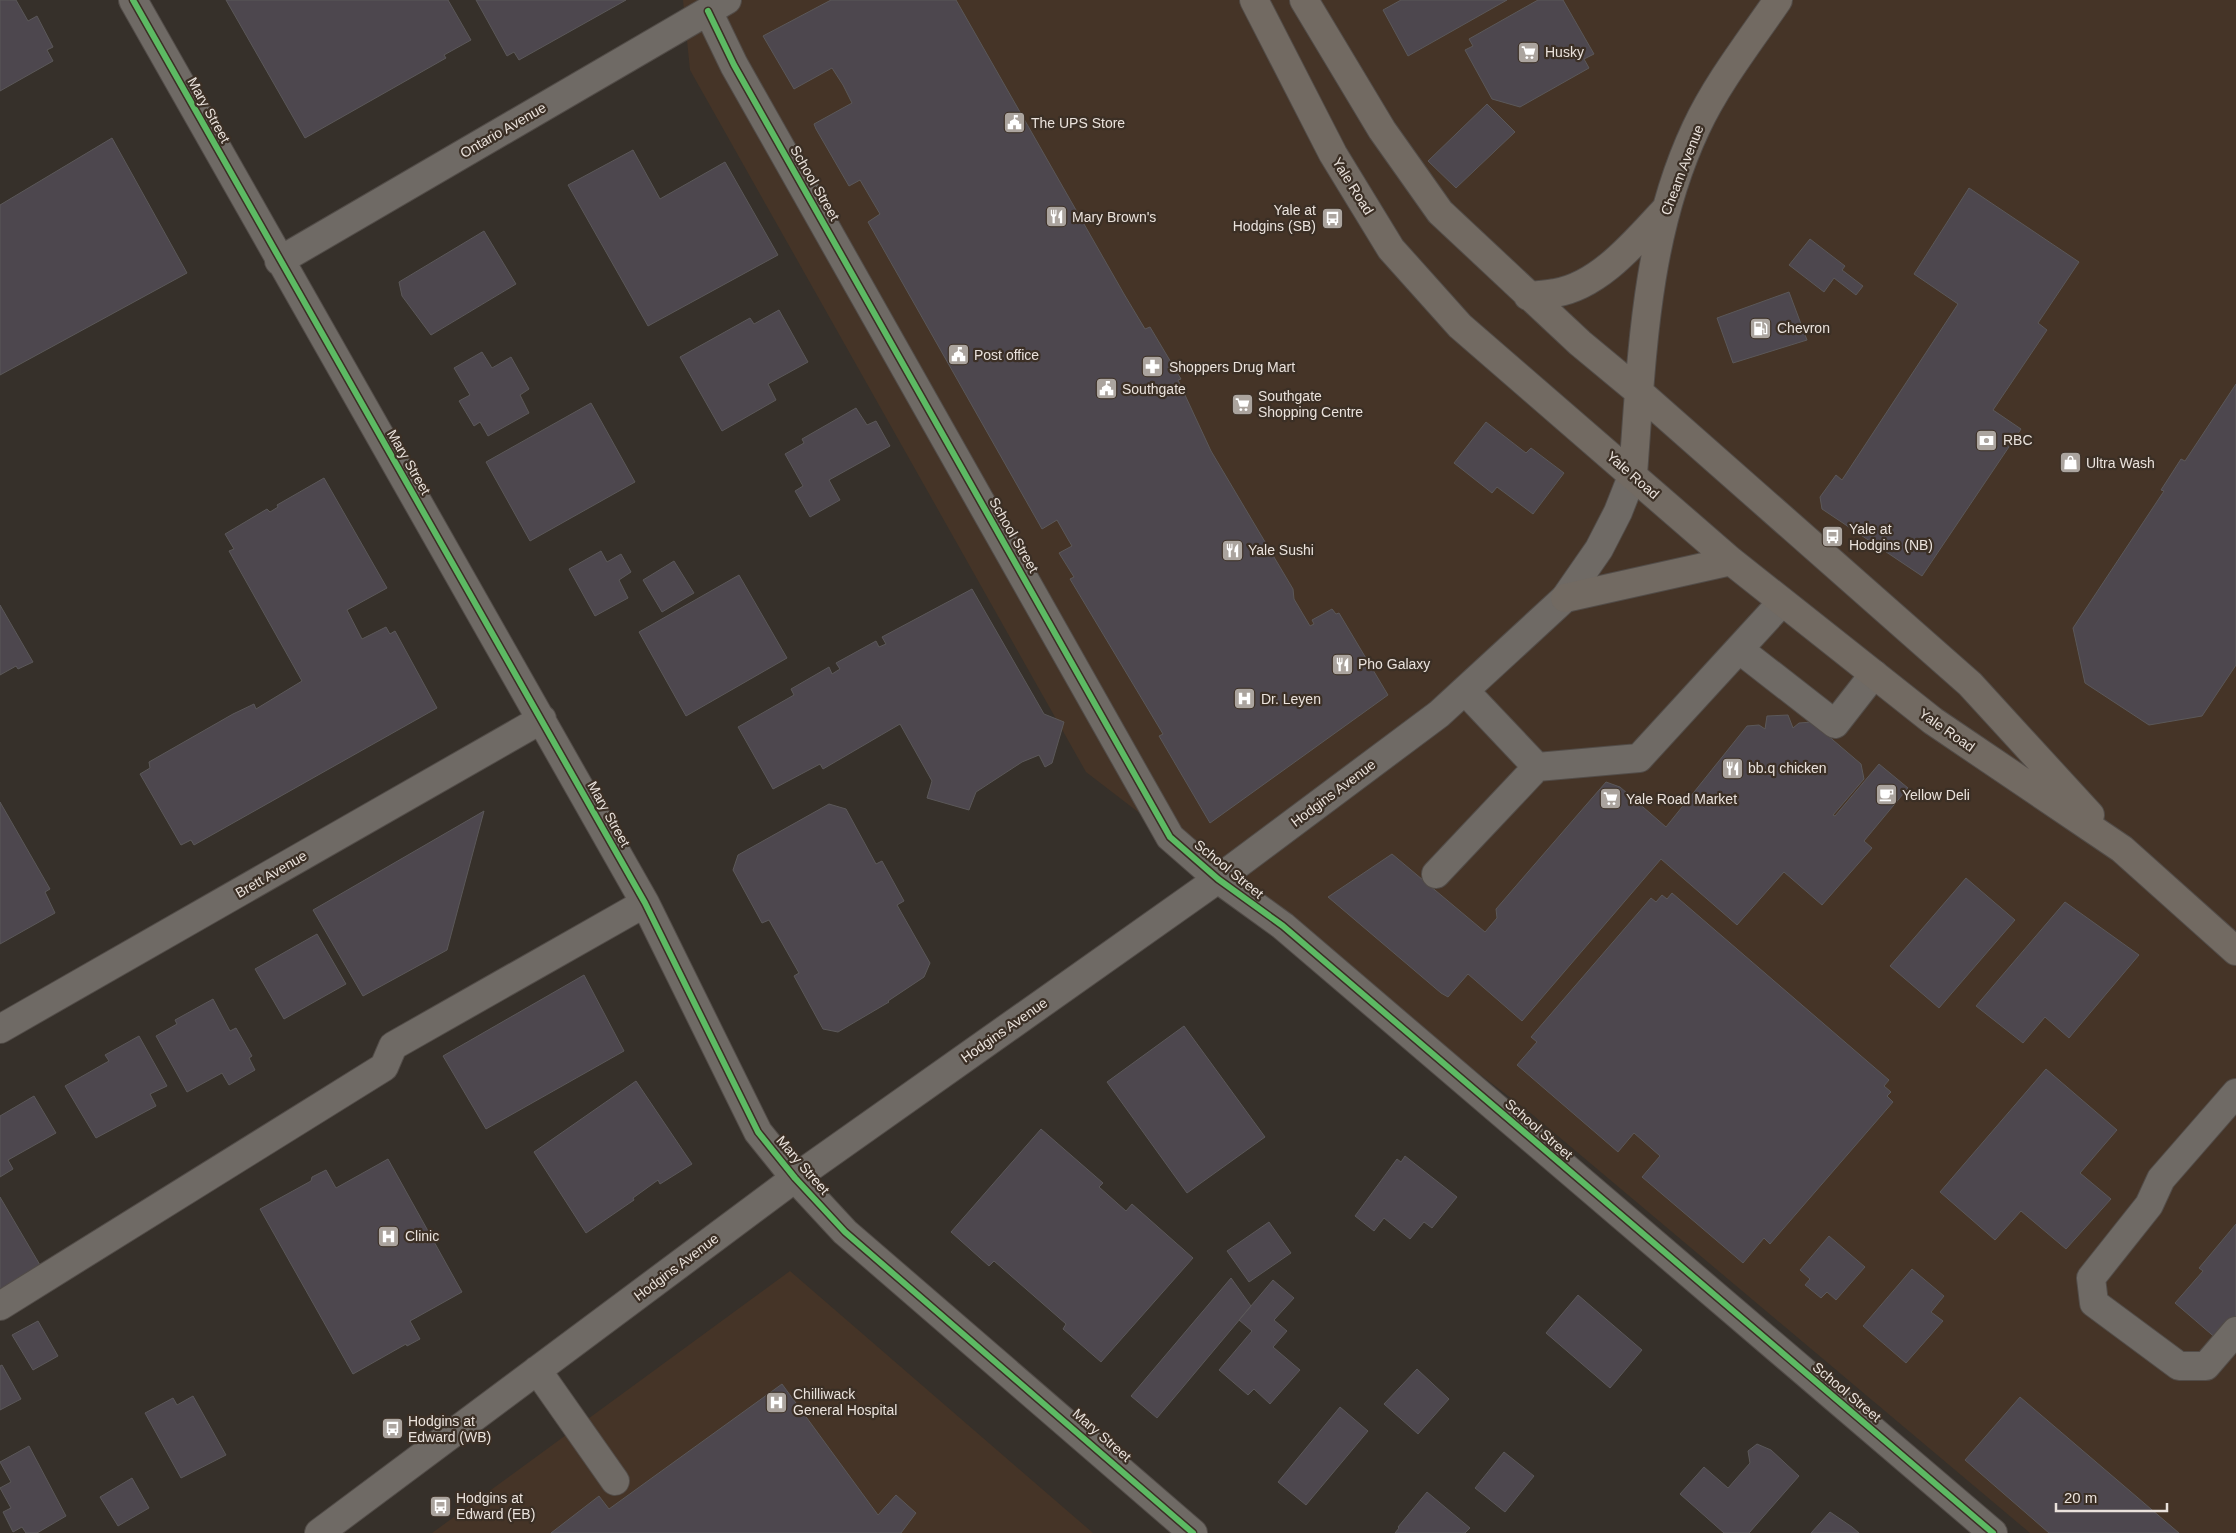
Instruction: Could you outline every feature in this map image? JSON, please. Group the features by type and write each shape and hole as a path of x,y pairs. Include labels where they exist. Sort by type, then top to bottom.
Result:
{"main road":[{"name":"Yale Road","path":"1254,0 1333,154 1392,249 1460,326 1633,474 1731,561 1782,602 1933,721 2122,849"},
{"name":"Yale Road","path":"1304,0 1382,130 1440,212 1528,296 1970,684 2122,849 2236,951"},
{"name":"Cheam Avenue","path":"1633,474 1647,302 1664,211 1696,127 1778,0"},
{"path":"1528,296 1556,293 1582,284 1623,256 1664,211"},
{"path":"1565,598 1731,561"}],"street":[{"name":"Mary Street","path":"133,0 279,261 542,719 644,903 758,1132 795,1178 845,1232 1193,1533"},
{"name":"Ontario Avenue","path":"279,261 717,5"},
{"name":"School Street","path":"717,5 734,65 1170,837 1218,879 1283,926 1993,1533"},
{"name":"Hodgins Avenue","path":"318,1533 795,1178 1218,879 1439,714 1466,692 1565,598 1598,549 1618,512 1633,474"},
{"path":"1436,874 1538,767 1639,758 1782,602"},
{"path":"1740,650 1835,724 1874,674"},
{"path":"1466,692 1538,767"},
{"name":"Brett Avenue","path":"0,1029 542,719"},
{"path":"0,1306 384,1067 393,1046 644,903"},
{"path":"2236,1093 2160,1179 2149,1205 2091,1278 2094,1304 2179,1366 2206,1366 2236,1331"},
{"path":"537,1370 615,1481"}],"shaded area":[{"path":"683,0 2236,0 2236,1533 2030,1533 1533,1115 1086,772 690,70"},
{"name":"Chilliwack General Hospital","path":"790,1271 1093,1533 432,1533"}],"building":[{"path":"0,0 16,0 28,21 37,16 53,47 47,50 53,61 0,91"},
{"path":"226,0 448,0 471,40 444,55 446,58 305,138"},
{"path":"476,0 626,0 519,60 514,52 507,56"},
{"path":"831,0 956,0 1124,294 1145,329 1150,327 1181,379 1178,380 1211,451 1293,589 1294,599 1310,626 1314,624 1312,620 1332,609 1336,614 1339,613 1388,695 1210,823 1159,736 1163,734 1070,579 1074,577 1059,553 1072,546 1057,520 1042,529 868,222 880,214 860,180 849,186 816,129 814,124 852,103 843,85 832,68 794,89 763,36"},
{"path":"1401,0 1507,0 1408,56 1383,10"},
{"name":"Husky","path":"1538,0 1563,0 1594,54 1584,59 1589,68 1520,107 1492,99 1465,50 1473,46 1469,39"},
{"path":"1487,104 1515,132 1456,188 1428,161"},
{"path":"112,138 187,273 0,375 0,205"},
{"path":"633,150 660,199 725,162 778,255 648,326 568,185"},
{"path":"1969,188 2079,262 2038,323 2047,330 1993,410 2021,429 1922,576 1822,509 1820,497 1836,475 1842,480 1958,304 1914,274"},
{"path":"484,231 516,284 431,335 402,296 399,282"},
{"path":"1810,239 1845,266 1842,270 1863,286 1856,295 1834,278 1824,292 1789,265"},
{"path":"1789,292 1807,340 1733,363 1717,318"},
{"path":"779,310 808,362 768,384 776,400 722,431 680,357 750,318 754,324"},
{"path":"482,352 492,368 511,357 529,389 520,395 529,413 488,436 480,422 474,426 459,401 470,395 454,368"},
{"path":"2236,384 2236,665 2202,716 2149,725 2085,683 2073,628 2164,491 2161,490 2181,459 2185,461"},
{"path":"591,403 635,482 530,541 486,462"},
{"path":"856,408 867,425 876,421 890,446 829,480 840,500 810,517 795,491 803,486 785,454 804,443 802,439"},
{"path":"1486,422 1526,453 1531,448 1564,473 1533,514 1497,487 1492,493 1454,463"},
{"path":"324,478 387,588 347,610 362,639 386,627 390,634 395,631 437,708 194,845 191,840 181,845 140,774 150,768 149,762 233,714 254,704 256,709 302,681 229,551 234,549 225,534 267,509 270,512 278,507 277,505"},
{"path":"601,551 607,562 621,554 631,572 619,580 628,598 595,616 569,569"},
{"path":"674,561 694,593 662,612 643,580"},
{"path":"739,575 787,658 686,716 639,632"},
{"path":"972,589 1044,714 1064,722 1052,763 1045,767 1039,755 1022,762 976,792 969,810 927,798 932,781 900,724 823,769 820,764 773,789 738,727 794,695 791,689 829,667 832,674 840,669 836,663 876,641 879,647 886,644 882,637"},
{"path":"0,605 33,662 18,669 16,666 0,675"},
{"path":"1788,715 1793,728 1799,723 1812,722 1861,764 1864,779 1833,815 1835,816 1879,764 1908,788 1864,841 1872,848 1822,905 1784,872 1737,925 1661,859 1522,1021 1468,974 1448,997 1441,993 1328,897 1392,854 1485,932 1497,918 1496,909 1606,782 1620,787 1666,827 1747,726 1759,725 1765,729 1767,716"},
{"path":"0,802 50,889 45,892 55,913 0,944"},
{"path":"829,804 846,809 876,864 882,861 904,901 897,905 930,963 924,977 889,1002 838,1032 823,1029 794,976 799,973 769,920 762,923 733,870 738,855"},
{"path":"484,811 447,950 363,996 313,910"},
{"path":"1966,878 2015,920 1939,1008 1890,966"},
{"path":"1672,893 1889,1080 1884,1086 1891,1092 1887,1096 1893,1102 1770,1244 1764,1238 1743,1263 1642,1177 1660,1156 1634,1133 1618,1152 1517,1065 1537,1042 1531,1037 1651,898 1656,902 1662,895 1667,899"},
{"path":"2065,902 2139,955 2069,1038 2045,1017 2023,1043 1976,1006"},
{"path":"317,934 346,984 284,1019 255,969"},
{"path":"584,975 624,1051 486,1129 443,1056"},
{"path":"213,999 230,1031 236,1028 252,1056 249,1058 255,1070 229,1085 222,1073 187,1092 156,1036 177,1024 175,1020"},
{"path":"1184,1026 1265,1137 1187,1193 1107,1082"},
{"path":"139,1036 167,1086 150,1094 156,1106 96,1138 65,1086 109,1061 105,1055"},
{"path":"2046,1069 2117,1130 2080,1173 2111,1199 2066,1249 2021,1211 1995,1240 1940,1192"},
{"path":"636,1081 692,1164 660,1184 658,1180 633,1198 634,1200 586,1233 534,1152"},
{"path":"34,1096 56,1133 8,1160 13,1169 0,1177 0,1116"},
{"path":"1041,1129 1103,1183 1099,1187 1126,1211 1132,1204 1193,1258 1101,1362 1063,1329 1066,1324 994,1261 989,1266 951,1232"},
{"path":"1405,1156 1457,1197 1432,1228 1424,1222 1410,1239 1384,1218 1374,1231 1355,1216 1397,1159 1401,1162"},
{"path":"388,1159 462,1292 410,1321 420,1339 407,1346 406,1344 353,1374 260,1209 311,1181 312,1177 326,1170 336,1188"},
{"path":"0,1197 40,1265 0,1290"},
{"path":"1269,1222 1291,1253 1249,1282 1227,1251"},
{"path":"2236,1224 2236,1318 2218,1340 2175,1303 2203,1271 2199,1268"},
{"path":"1829,1236 1865,1267 1836,1300 1827,1292 1821,1298 1805,1285 1810,1279 1800,1270"},
{"path":"1912,1269 1944,1296 1931,1312 1943,1321 1906,1363 1863,1326"},
{"path":"1231,1278 1251,1306 1157,1418 1131,1396"},
{"path":"1273,1280 1294,1298 1274,1320 1287,1331 1273,1347 1300,1370 1270,1404 1254,1389 1248,1395 1219,1370 1252,1331 1239,1320"},
{"path":"1578,1295 1642,1350 1610,1388 1546,1333"},
{"path":"38,1321 58,1356 33,1370 12,1335"},
{"path":"2,1365 21,1399 0,1410 0,1366"},
{"path":"1417,1369 1449,1399 1418,1434 1384,1404"},
{"path":"782,1384 878,1515 896,1495 916,1513 901,1533 551,1533 599,1496 609,1509"},
{"path":"193,1396 226,1455 181,1478 145,1413 173,1398 177,1405"},
{"path":"2020,1397 2179,1533 2049,1533 1965,1460"},
{"path":"1340,1407 1368,1431 1306,1505 1278,1482"},
{"path":"1757,1444 1771,1450 1799,1476 1749,1533 1724,1533 1680,1494 1704,1467 1728,1488 1750,1463 1748,1451"},
{"path":"29,1446 66,1516 37,1533 26,1533 22,1527 13,1532 3,1512 11,1508 0,1488 11,1482 0,1462"},
{"path":"1504,1452 1534,1476 1505,1512 1475,1488"},
{"path":"132,1478 149,1508 118,1526 100,1497"},
{"path":"1427,1492 1470,1528 1465,1533 1395,1533"},
{"path":"1830,1512 1852,1527 1859,1533 1811,1533"}],"cycle path":[{"path":"133,0 645,903 758,1132 795,1178 845,1232 1193,1533"},
{"path":"708,11 734,65 1170,837 1218,879 1283,926 1993,1533"}],"place":[{"name":"Husky","path":"1529,52"},
{"name":"The UPS Store","path":"1015,123"},
{"name":"Mary Brown's","path":"1056,217"},
{"name":"Yale at Hodgins (SB)","path":"1332,218"},
{"name":"Chevron","path":"1761,328"},
{"name":"Post office","path":"958,355"},
{"name":"Shoppers Drug Mart","path":"1153,367"},
{"name":"Southgate","path":"1106,389"},
{"name":"Southgate Shopping Centre","path":"1242,404"},
{"name":"RBC","path":"1987,440"},
{"name":"Ultra Wash","path":"2070,463"},
{"name":"Yale at Hodgins (NB)","path":"1833,537"},
{"name":"Yale Sushi","path":"1232,550"},
{"name":"Pho Galaxy","path":"1342,664"},
{"name":"Dr. Leyen","path":"1245,699"},
{"name":"bb.q chicken","path":"1732,768"},
{"name":"Yellow Deli","path":"1886,795"},
{"name":"Yale Road Market","path":"1610,799"},
{"name":"Clinic","path":"389,1236"},
{"name":"Chilliwack General Hospital","path":"777,1402"},
{"name":"Hodgins at Edward (WB)","path":"392,1429"},
{"name":"Hodgins at Edward (EB)","path":"440,1506"}]}
